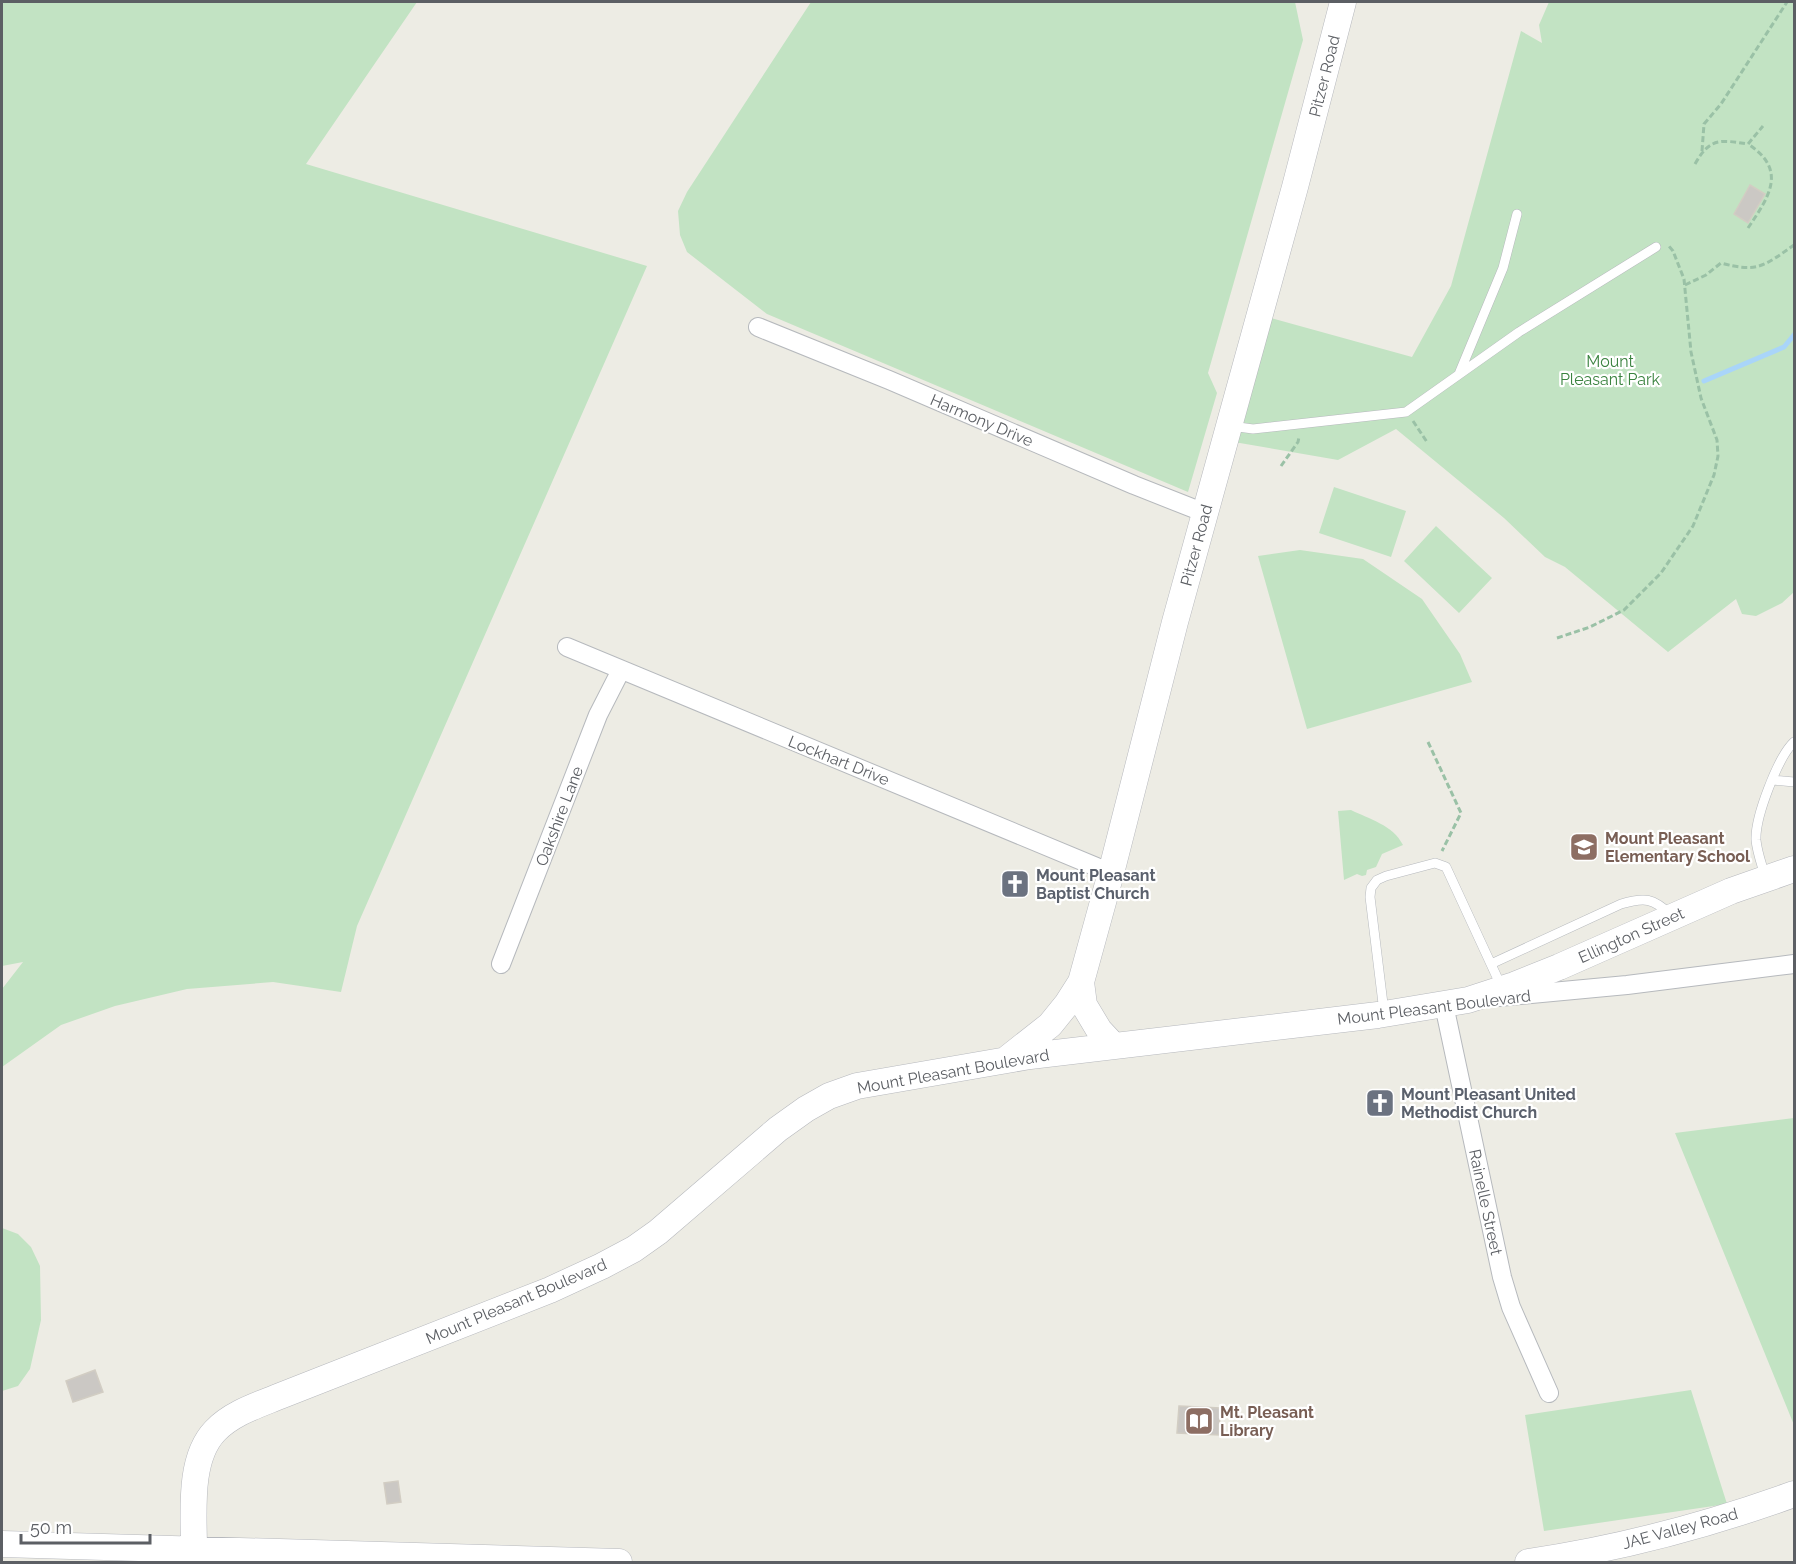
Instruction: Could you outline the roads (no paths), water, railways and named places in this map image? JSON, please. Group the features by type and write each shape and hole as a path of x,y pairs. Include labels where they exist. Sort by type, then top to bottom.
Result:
{"street":[{"name":"Pitzer Road","path":"1005,1061 1050,1025 1081,982 1205,513 1296,187 1343,2"},
{"name":"Harmony Drive","path":"758,327 889,380 1123,481 1205,513"},
{"name":"Lockhart Drive","path":"567,647 1111,873"},
{"name":"Oakshire Lane","path":"501,964 598,715 621,670"},
{"name":"Ellington Street","path":"1456,1002 1503,989 1559,967 1731,891 1794,869"},
{"name":"Mount Pleasant Boulevard","path":"195,1556 194,1490 198,1461 205,1444 216,1430 242,1412 540,1294 602,1266 658,1232 778,1129 829,1096 858,1086 1113,1045 1384,1014 1456,1002 1627,985 1794,964"},
{"path":"1081,982 1084,1005 1099,1030 1113,1045"},
{"name":"Rainelle Street","path":"1456,1002 1450,1038 1502,1277 1511,1306 1549,1393"},
{"name":"JAE Valley Road","path":"1528,1563 1594,1551 1663,1534 1759,1507 1794,1494"},
{"path":"2,1544 195,1556 620,1563"}],"lane":[{"path":"1459,374 1503,268 1517,214"},
{"path":"1229,426 1253,429 1406,412 1519,332 1656,247"},
{"path":"1765,878 1756,841 1757,822 1784,754 1794,742"},
{"path":"1773,780 1794,782"},
{"path":"1384,1014 1370,897 1371,888 1377,880 1386,876 1435,863 1446,867 1503,989"},
{"path":"1491,964 1621,904 1635,900 1648,899 1658,903 1673,917"}],"waterway":[{"path":"1704,381 1784,347 1794,335"}],"place":[{"name":"Mount Pleasant Elementary School","path":"1584,847"},
{"name":"Mount Pleasant Baptist Church","path":"1015,884"},
{"name":"Mount Pleasant United Methodist Church","path":"1380,1103"},
{"name":"Mt. Pleasant Library","path":"1199,1421"}],"park label":[{"name":"Mount Pleasant Park","path":"1610,370"}]}
